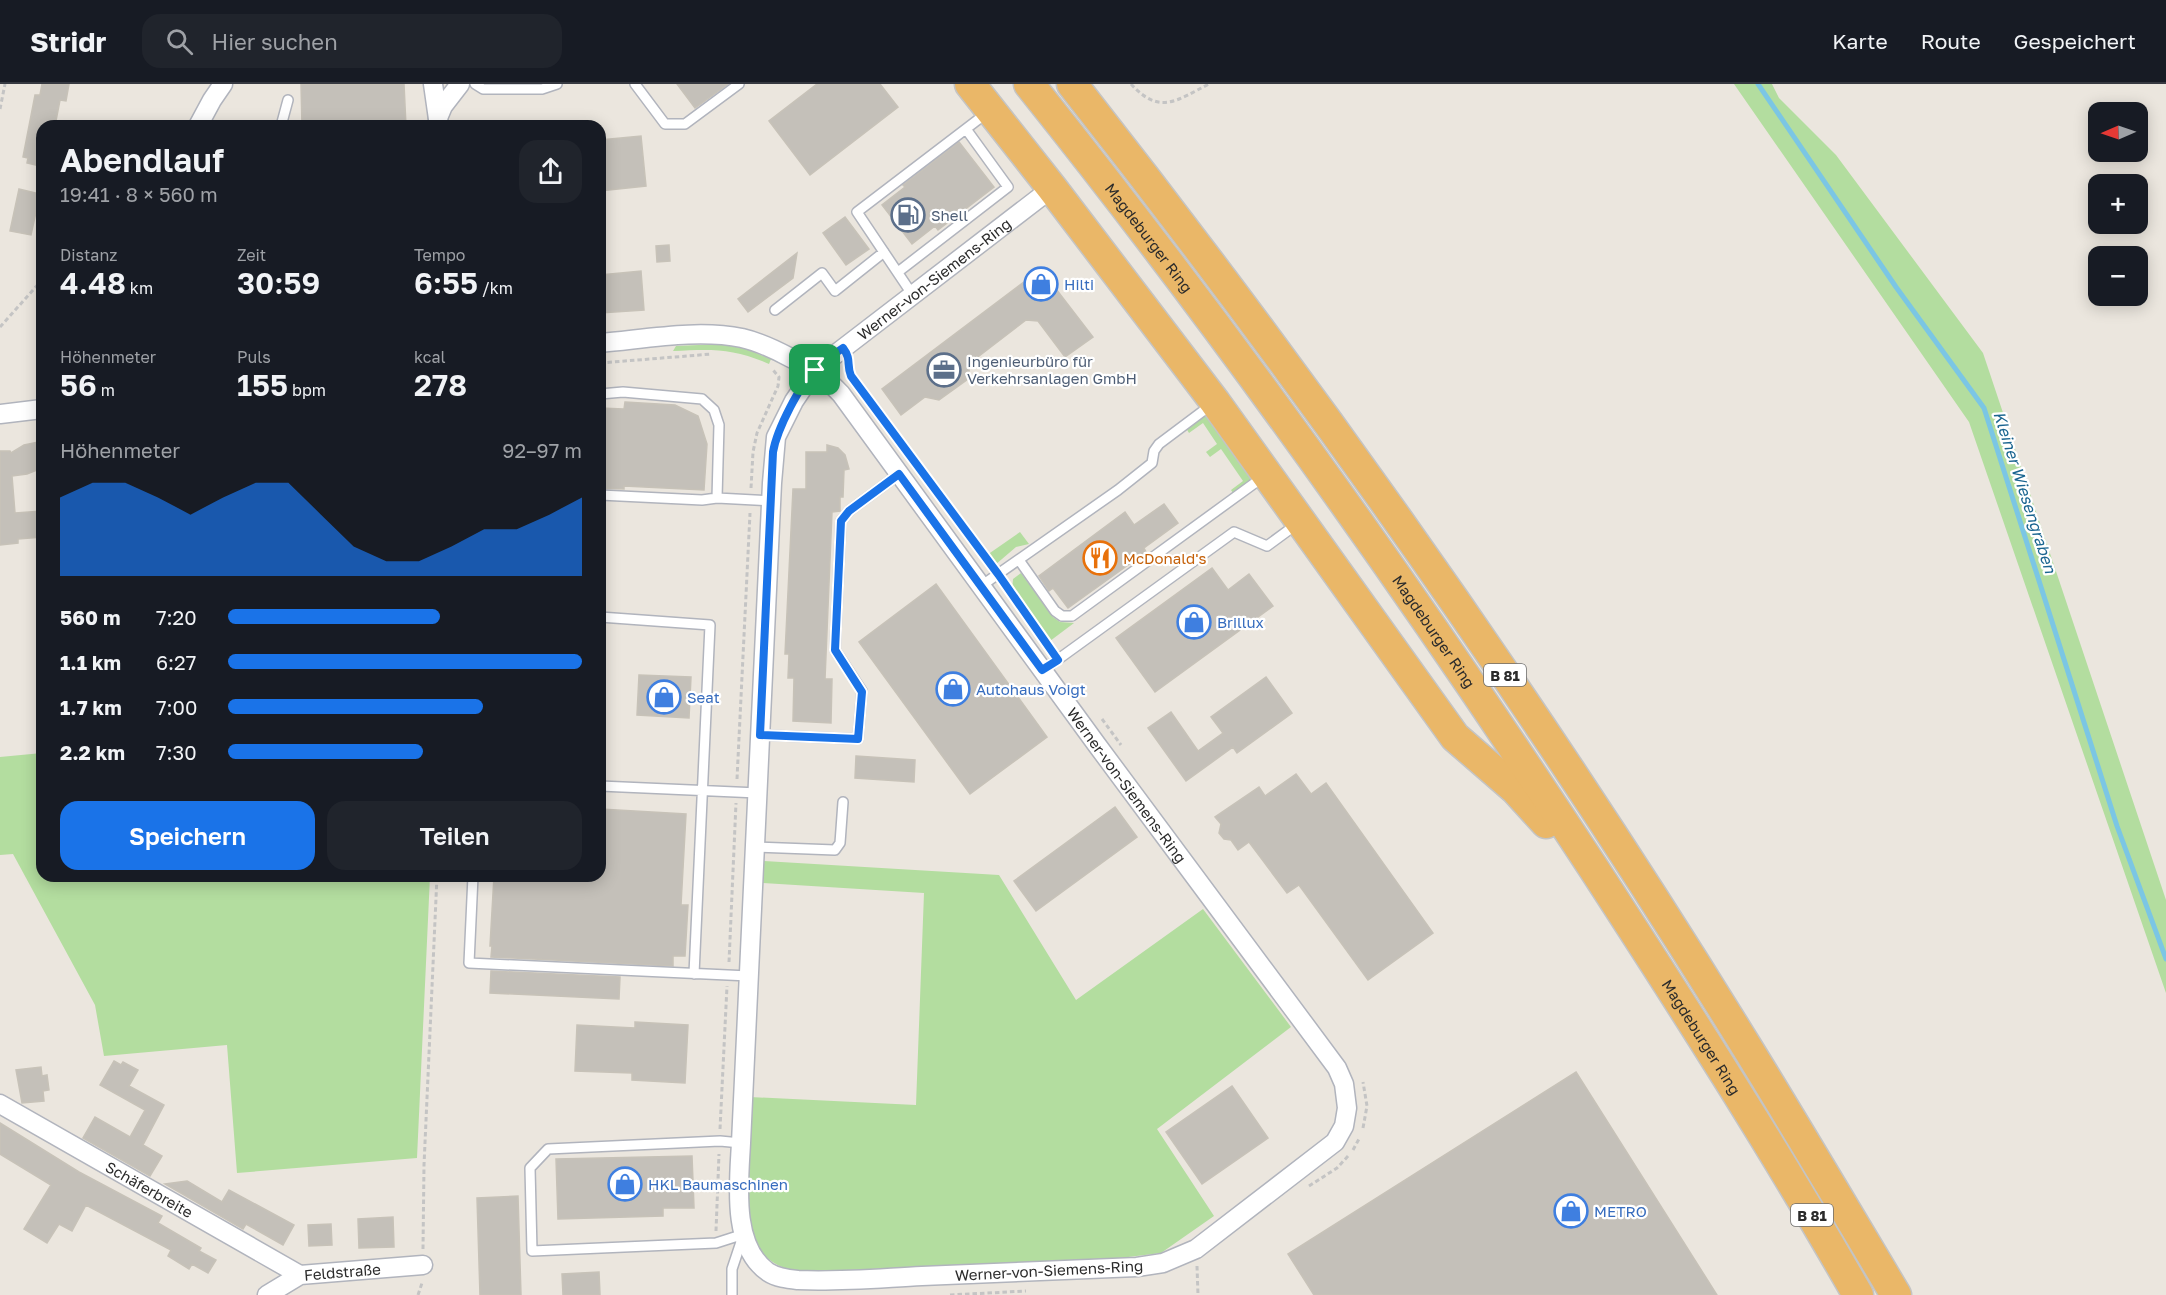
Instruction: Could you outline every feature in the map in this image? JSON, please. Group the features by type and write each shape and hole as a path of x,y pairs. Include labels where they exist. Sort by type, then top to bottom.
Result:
{"highway":[{"path":"970,84 1215,402 1455,737 1528,801 1551,829 1583,876 1618,907"},
{"name":"Magdeburger Ring","path":"1029,84 1112,187 1308,450 1515,748 1693,1020 1858,1295"},
{"name":"B 81","path":"1072,84 1333,428 1529,711 1741,1037 1896,1295"}],"street":[{"path":"201,120 223,84"},
{"path":"433,84 438,120"},
{"path":"439,120 443,106 460,84"},
{"name":"Werner-von-Siemens-Ring","path":"606,343 686,336 728,336 759,343 815,370 841,394 1337,1068 1344,1084 1347,1113 1336,1141 1199,1259 1149,1266 799,1280 782,1278 768,1272 749,1249 744,1234 739,1190 771,501 776,437 794,401 815,370 1052,188"},
{"path":"0,414 36,410"},
{"name":"Schäferbreite","path":"0,1104 300,1275"},
{"name":"Feldstraße","path":"267,1295 300,1275 423,1265"}],"lane":[{"path":"475,84 483,88 542,89 557,84"},
{"path":"635,84 665,124 686,124 739,84"},
{"path":"283,120 288,100"},
{"path":"912,294 857,212 990,110"},
{"path":"898,272 1008,187 966,129"},
{"path":"775,310 822,273 835,291 884,252"},
{"path":"606,393 623,392 702,399 714,410 719,424 717,498"},
{"path":"981,586 1152,464 1154,451 1159,444 1215,402"},
{"path":"760,735 858,739 862,692 835,650 841,521 849,511 899,474"},
{"path":"1019,560 1057,613 1072,616 1267,474"},
{"path":"606,495 771,501"},
{"path":"1042,670 1234,532 1267,546 1301,521"},
{"path":"606,617 711,626 694,974"},
{"path":"606,786 758,793"},
{"path":"755,847 835,850 840,843 843,802"},
{"path":"473,882 469,963 749,976"},
{"path":"741,1143 720,1141 548,1149 530,1168 532,1251 716,1243 744,1234"},
{"path":"732,1295 732,1269 744,1234"}],"path":[{"path":"0,109 5,84"},
{"path":"1131,84 1144,98 1162,103 1179,99 1209,84"},
{"path":"0,327 36,287"},
{"path":"606,363 715,354"},
{"path":"763,366 773,370"},
{"path":"955,517 1031,622"},
{"path":"1100,717 1121,745"},
{"path":"423,1265 424,1165 437,882"},
{"path":"1309,1186 1340,1165 1359,1138 1367,1106 1360,1075"},
{"path":"1191,1270 1199,1259"},
{"path":"1198,1295 1199,1259"},
{"path":"950,1295 1030,1291"}],"green space":[{"path":"1734,84 1772,84 1779,98 1836,155 1983,353 2166,900 2166,993 1969,422"},
{"path":"721,344 746,349 771,359 769,364 733,352 673,351 676,346"},
{"path":"1210,412 1257,476 1233,493 1231,490 1243,481 1221,449 1210,457 1206,452 1217,444 1203,423 1189,433 1186,428 1203,413"},
{"path":"1020,532 1029,544 1016,547 995,565 987,555"},
{"path":"1021,573 1053,617 1060,622 1074,623 1050,641 1012,591 1013,579"},
{"path":"36,754 36,882 430,882 417,1158 237,1173 227,1045 104,1056 95,1005 13,854 0,855 0,757"},
{"path":"764,861 999,875 1076,1000 1203,909 1291,1027 1157,1129 1214,1216 1161,1253 1120,1258 803,1272 783,1267 769,1259 759,1248 749,1219 750,1097 916,1105 924,893 763,883"}],"building":[{"path":"42,84 69,84 66,101 60,100 56,120 36,120 36,165 27,163 28,158 23,157 35,95 40,95"},
{"path":"301,84 404,84 406,120 302,120"},
{"path":"677,84 728,84 695,108"},
{"path":"817,84 880,84 898,107 810,175 769,121"},
{"path":"641,136 646,186 606,190 606,139"},
{"path":"959,142 994,187 938,230 935,226 912,244 882,205 905,187 903,185"},
{"path":"19,189 36,193 36,212 31,235 10,231"},
{"path":"845,217 869,249 846,265 823,233"},
{"path":"669,245 670,261 657,262 656,246"},
{"path":"797,253 793,278 748,312 738,299"},
{"path":"641,271 644,310 606,313 606,274"},
{"path":"1039,278 1053,285 1093,337 1065,357 1038,321 1026,320 970,363 968,379 939,400 925,397 901,415 882,389 1024,282"},
{"path":"625,402 675,405 698,416 707,444 704,490 624,486 624,489 606,488 606,408 624,409"},
{"path":"36,442 36,470 12,476 15,513 36,511 36,538 18,539 18,543 0,545 0,451 11,453 24,445"},
{"path":"827,445 838,448 845,455 849,469 844,470 840,511 832,512 825,679 832,679 831,723 793,721 794,678 788,678 789,654 785,654 793,489 806,489 806,452 827,452"},
{"name":"McDonald's","path":"1164,504 1178,523 1144,548 1146,552 1068,608 1053,588 1049,591 1039,576 1125,512 1134,525"},
{"name":"Brillux","path":"1212,568 1228,590 1249,574 1273,606 1155,692 1116,638"},
{"name":"Autohaus Voigt","path":"936,584 1047,737 970,794 859,642"},
{"name":"Seat","path":"639,675 691,677 689,718 637,715"},
{"path":"1266,677 1292,713 1237,753 1233,747 1186,781 1148,728 1171,712 1198,751 1223,733 1211,717"},
{"path":"856,756 915,760 914,782 855,778"},
{"path":"1296,774 1311,794 1326,783 1433,933 1368,980 1299,885 1287,893 1249,842 1238,850 1231,840 1224,839 1219,833 1221,824 1215,817 1259,787 1265,796"},
{"path":"1115,807 1137,837 1036,911 1014,881"},
{"path":"606,809 686,814 681,905 688,905 685,956 673,956 673,966 491,957 492,946 490,946 494,882 606,882"},
{"path":"491,971 620,977 619,999 490,993"},
{"path":"635,1022 688,1025 685,1083 632,1080 632,1073 575,1071 577,1025 635,1028"},
{"path":"114,1061 121,1065 123,1062 138,1070 129,1086 164,1105 143,1145 162,1156 150,1176 83,1138 95,1117 130,1137 145,1110 100,1085"},
{"path":"41,1067 42,1076 47,1075 49,1090 43,1091 44,1101 22,1103 16,1070"},
{"path":"1576,1072 1717,1295 1314,1295 1288,1254"},
{"path":"1232,1086 1268,1138 1202,1184 1166,1132"},
{"path":"0,1123 79,1172 162,1216 158,1223 201,1248 199,1251 216,1260 208,1273 192,1264 189,1269 168,1256 171,1250 86,1205 72,1231 59,1224 47,1243 24,1229 51,1185 0,1154"},
{"name":"HKL Baumaschinen","path":"692,1156 694,1208 663,1208 663,1216 558,1219 556,1159"},
{"path":"187,1181 222,1202 229,1190 294,1225 283,1245 246,1224 243,1229 165,1184"},
{"path":"518,1196 521,1295 480,1295 477,1198"},
{"path":"393,1217 394,1247 359,1248 358,1219"},
{"path":"331,1224 332,1245 309,1246 308,1225"},
{"path":"599,1272 600,1295 563,1295 562,1274"}],"waterway":[{"name":"Kleiner Wiesengraben","path":"1758,84 1896,287 1984,408 2117,826 2166,959"}],"place":[{"name":"Shell","path":"908,215"},
{"name":"Hilti","path":"1041,284"},
{"name":"Ingenieurbüro für Verkehrsanlagen GmbH","path":"944,370"},
{"name":"McDonald's","path":"1100,558"},
{"name":"Brillux","path":"1194,622"},
{"name":"Autohaus Voigt","path":"953,689"},
{"name":"Seat","path":"664,697"},
{"name":"HKL Baumaschinen","path":"625,1184"},
{"name":"METRO","path":"1571,1211"}],"route":[{"path":"843,348 849,355 851,376 998,574 1058,660 1042,670 899,474 849,511 841,521 835,650 862,692 858,739 760,735 773,452 780,427 815,370 843,348"}]}
